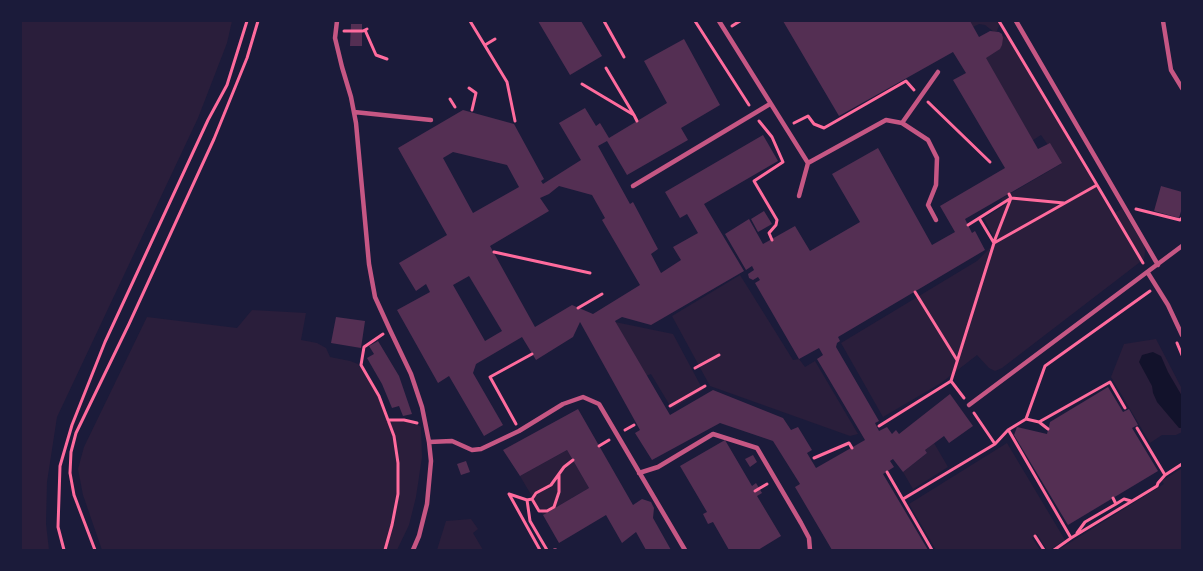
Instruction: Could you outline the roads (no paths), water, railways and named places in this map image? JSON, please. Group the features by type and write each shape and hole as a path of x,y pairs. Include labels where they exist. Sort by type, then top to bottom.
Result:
{"lane":[{"path":"337,21 335,38 354,112 369,264 375,297 411,374 422,407 429,442 431,461 427,504 413,550"},
{"path":"719,21 808,163"},
{"path":"1016,21 1158,265"},
{"path":"1163,21 1171,70 1182,88"},
{"path":"902,123 938,72"},
{"path":"633,186 770,104"},
{"path":"354,112 431,120"},
{"path":"799,196 808,163 886,120 902,123 928,140 937,158 936,185 928,205 936,219"},
{"path":"969,405 1182,246"},
{"path":"1148,273 1168,305 1182,335"},
{"path":"429,442 453,441 472,450 481,449 519,431 563,404 583,397 599,404 685,550"},
{"path":"639,473 658,467 713,434 757,448 809,538 810,550"}]}
